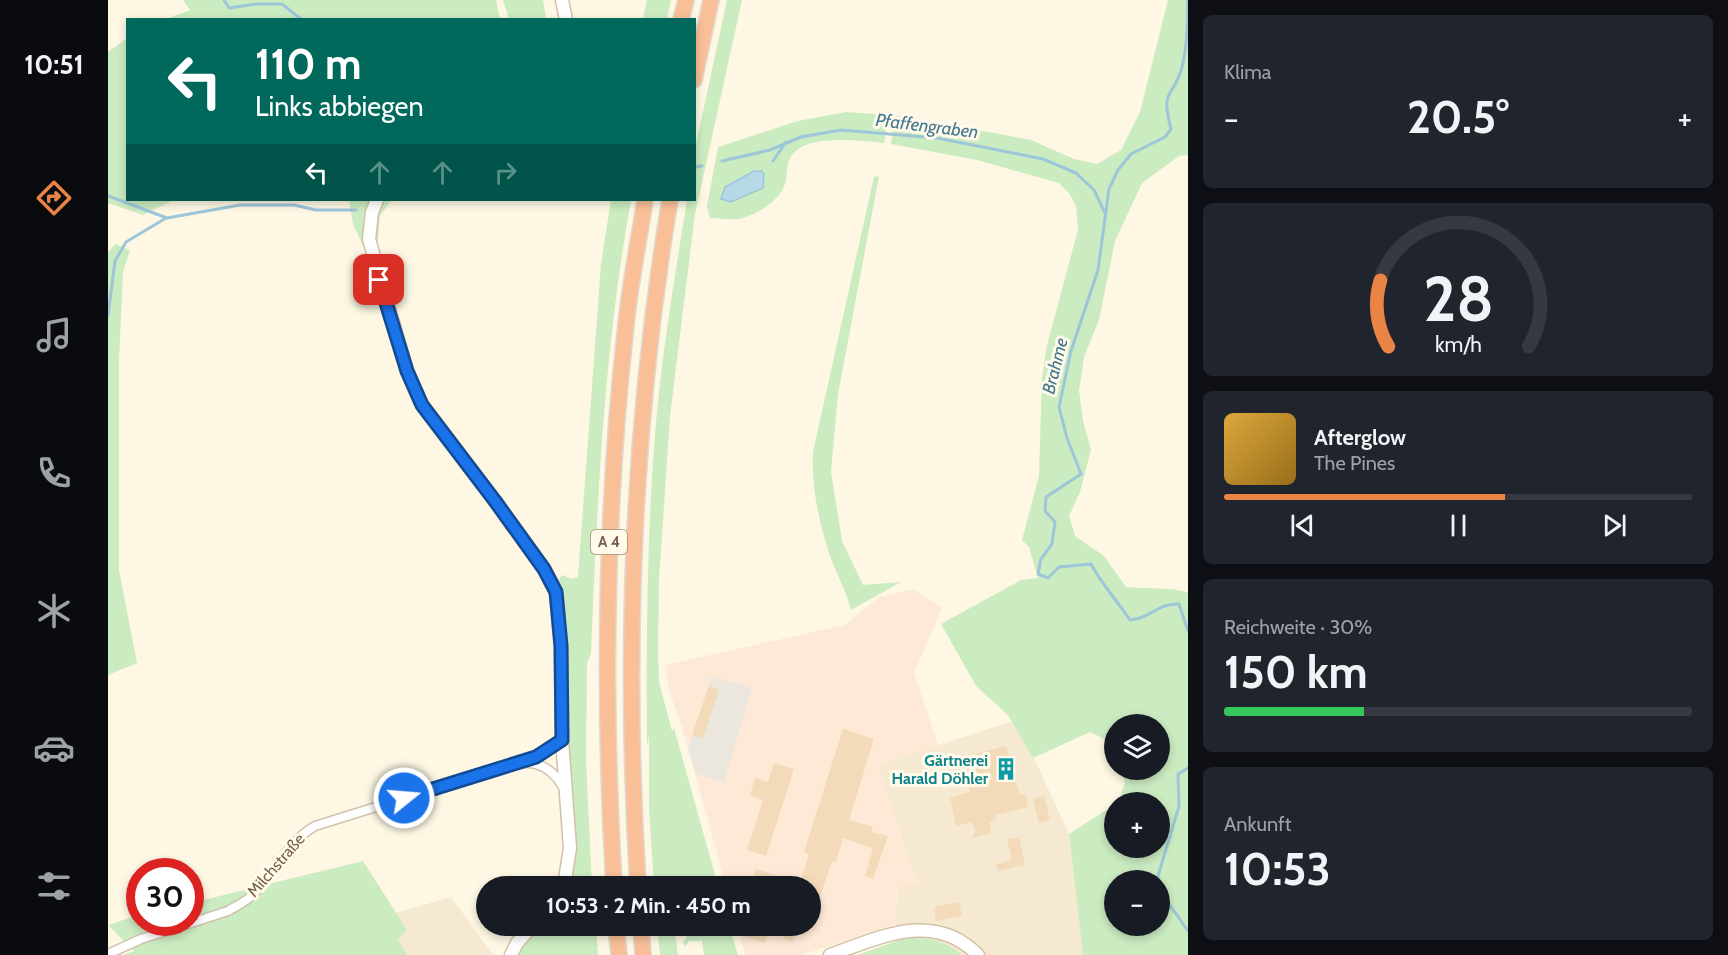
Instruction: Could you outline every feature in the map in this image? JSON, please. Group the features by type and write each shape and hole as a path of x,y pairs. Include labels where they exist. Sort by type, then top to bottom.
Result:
{"highway":[{"path":"682,18 686,0"},
{"path":"696,71 711,0"},
{"name":"A 4","path":"614,876 606,707 610,526 626,323 645,201"},
{"name":"A 4","path":"637,876 632,783 632,630 636,484 648,357 670,201"},
{"path":"617,936 619,955"},
{"path":"642,936 643,955"}],"street":[{"path":"562,0 566,18"},
{"path":"377,201 372,212 369,238 407,371 422,405 544,569 556,592 561,646 562,740 570,849 566,876"},
{"name":"Milchstraße","path":"108,954 141,939 228,910 239,904 251,896 302,833 315,826 516,763 546,752 562,740"},
{"name":"Milchstraße","path":"516,763 535,762 548,769 560,780 566,792"},
{"path":"830,955 885,936 922,929 940,932 965,942 978,955"},
{"path":"511,955 523,936"}],"shaded area":[{"path":"914,589 942,608 914,673 938,745 878,765 917,884 898,888 896,924 801,955 745,955 740,936 821,936 821,876 723,876 682,727 669,690 666,665 845,625 879,597"},
{"path":"712,676 752,688 724,782 696,774 688,749"},
{"path":"1021,718 1034,758 1069,834 1083,955 858,955 899,941 896,924 898,887 917,883 878,765"},
{"path":"451,897 476,932 476,936 479,936 493,955 407,955 397,940 396,913"}],"green space":[{"path":"183,0 496,0 500,18 169,18 190,10"},
{"path":"503,0 543,0 546,18 509,18"},
{"path":"647,0 671,0 667,18 643,18"},
{"path":"727,0 742,0 695,214 670,416 659,579 659,682 715,876 653,876 649,807 649,734 647,747 647,663 649,537 654,453 667,331 687,201 696,201 696,144"},
{"path":"1168,0 1188,0 1188,155 1179,156 1142,183 1115,241 1099,320 1084,357 1079,390 1083,421 1091,450 1080,492 1069,516 1075,536 1104,556 1126,587 1168,589 1188,593 1188,955 1083,955 1069,834 1104,811 1104,858 1170,858 1170,792 1122,792 1124,780 1170,780 1170,714 1104,714 1104,739 1090,732 1033,758 1008,715 976,686 941,624 1021,580 1038,578 1029,547 1022,540 1039,476 1042,378 1047,345 1078,230 1076,206 1069,193 1059,183 977,160 891,144 895,115 1031,140 1074,159 1097,164 1121,150 1140,112"},
{"path":"126,39 126,201 172,201 143,215 108,203 108,52"},
{"path":"846,112 888,115 884,143 839,140 805,145 790,158 785,184 778,196 766,207 752,215 738,219 710,218 707,206 718,147 798,121"},
{"path":"879,176 838,394 831,472 842,541 863,585 901,582 851,610 822,528 816,503 813,452 874,177"},
{"path":"349,201 390,201 380,216 378,242 363,246 353,224"},
{"path":"611,201 631,201 608,369 599,482 591,653 587,664 586,761 592,876 571,876 574,858 574,818 566,641 558,581 562,575 572,579 578,577 601,264"},
{"path":"115,244 130,250 123,272 119,359 119,570 137,663 108,675 108,253"},
{"path":"363,861 407,930 398,940 407,955 124,955 134,951 108,925 126,919 126,936 204,936 204,900"},
{"path":"530,936 597,936 598,955 515,955"},
{"path":"658,936 675,936 678,955 660,955"},
{"path":"688,936 732,936 738,955 704,955 702,941 689,941 685,947 683,942"},
{"path":"905,938 921,938 942,943 961,955 858,955"}],"water":[{"path":"754,171 762,171 764,174 763,188 731,202 721,199 725,187"}],"building":[{"path":"709,686 719,690 703,738 692,735"},
{"path":"843,729 874,739 849,820 873,827 871,832 888,836 873,879 865,876 873,848 843,838 836,862 832,861 821,894 821,876 802,876 809,854 804,852"},
{"path":"1006,746 1020,795 1025,794 1028,807 995,815 996,820 989,822 991,833 973,838 975,831 972,822 956,826 950,798 970,792 960,758"},
{"path":"774,763 794,769 766,856 747,850 763,800 750,796 755,778 768,782"},
{"path":"1044,796 1050,820 1039,823 1033,799"},
{"path":"1019,837 1025,865 998,871 996,864 1012,860 1007,839"},
{"path":"756,869 778,876 754,876"},
{"path":"959,902 962,916 936,921 934,907"},
{"path":"743,936 767,936 765,943"},
{"path":"784,936 795,936 793,942 783,939"}],"waterway":[{"path":"224,0 229,8 256,4 282,4 300,18"},
{"name":"Brahme","path":"1188,0 1184,59 1167,100 1171,129 1165,137 1131,154 1118,170 1109,189 1098,270 1071,351 1059,407 1067,438 1081,474 1046,497 1045,511 1055,522 1052,544 1041,559 1038,574 1048,578 1059,567 1091,564 1130,620 1145,616 1164,606 1179,604 1188,631"},
{"name":"Pfaffengraben","path":"722,161 770,150 801,137 841,130 937,138 1043,159 1076,173 1094,190 1105,213"},
{"path":"773,161 786,142"},
{"name":"Pfaffengraben","path":"696,167 702,166"},
{"name":"Pfaffengraben","path":"108,196 167,218 240,205 294,205 316,210 356,210"},
{"path":"108,316 115,261 126,242 166,218"},
{"name":"Brahme","path":"1160,870 1179,806 1178,774 1188,768"},
{"name":"Brahme","path":"1170,905 1188,931"}],"place":[{"name":"Gärtnerei Harald Döhler","path":"1006,769"}],"route":[{"path":"379,280 407,371 422,405 544,569 556,592 561,646 562,740 536,757 404,798"}]}
